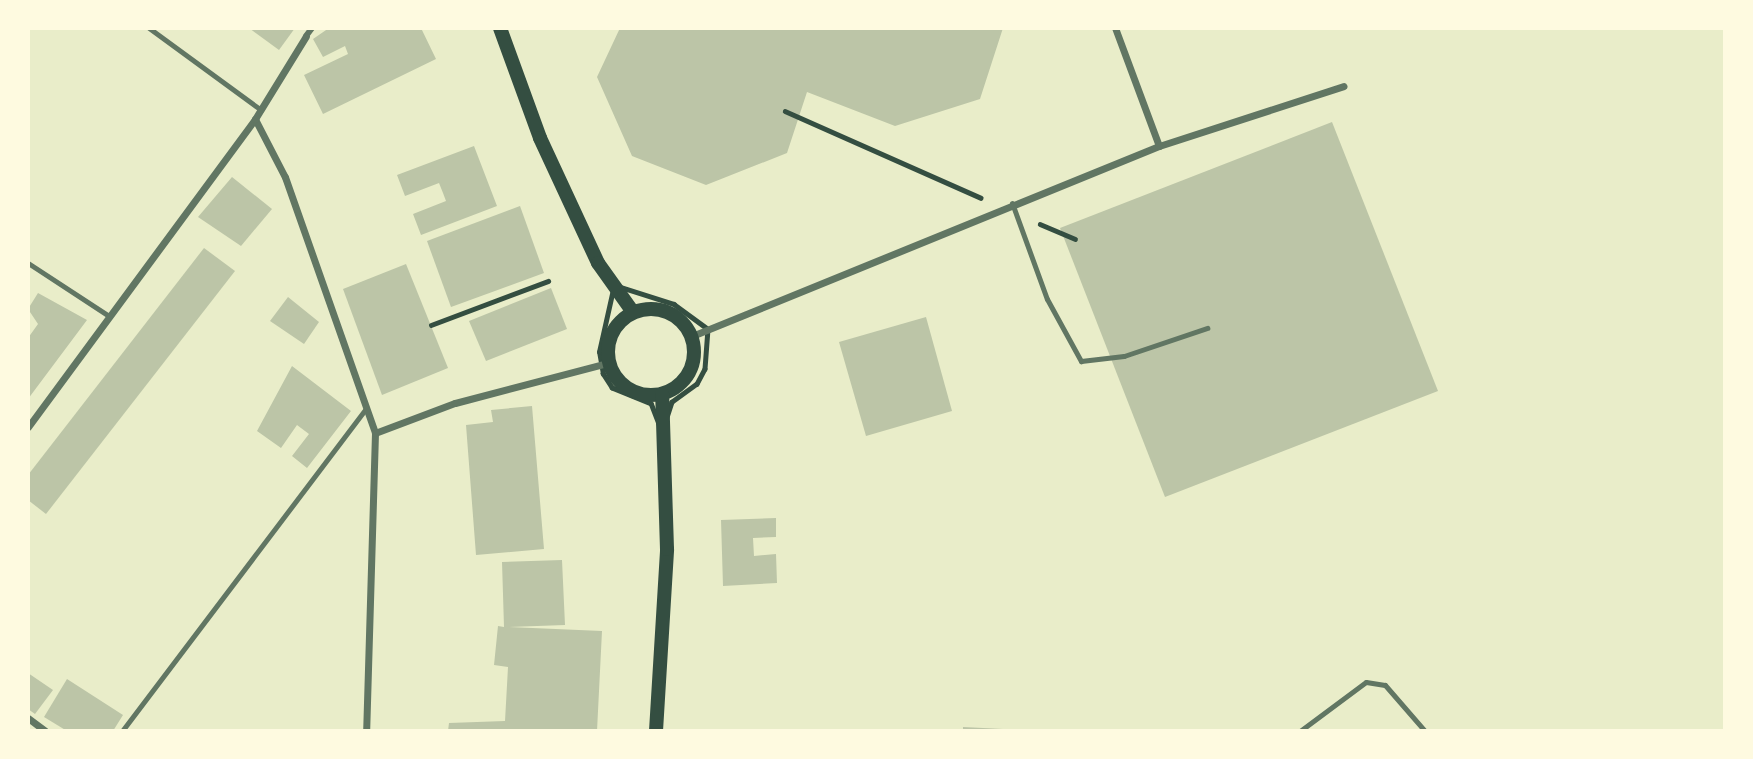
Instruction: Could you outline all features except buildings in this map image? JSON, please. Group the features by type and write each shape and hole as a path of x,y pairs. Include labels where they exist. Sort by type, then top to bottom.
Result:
{"main road":[{"path":"500,28 540,138 592,250 634,312"},
{"path":"634,312 672,313 692,336 689,375 662,394 627,388 608,363 609,341 634,312"},
{"path":"656,731 667,549 662,394"}],"street":[{"path":"28,427 255,119 312,28"},
{"path":"1115,28 1159,146"},
{"path":"692,336 1013,203 1159,146 1344,86"},
{"path":"255,119 285,177 375,433 366,731"},
{"path":"375,433 455,403 608,363"},
{"path":"28,719 45,731"}],"lane":[{"path":"149,28 261,110"},
{"path":"1013,203 1047,299 1081,361 1124,356 1207,328"},
{"path":"28,263 108,316"},
{"path":"122,731 366,408"},
{"path":"1300,731 1366,682 1385,685 1425,731"}],"path":[{"path":"785,111 987,200"},
{"path":"1037,222 1075,239"},
{"path":"431,324 548,281"}]}
